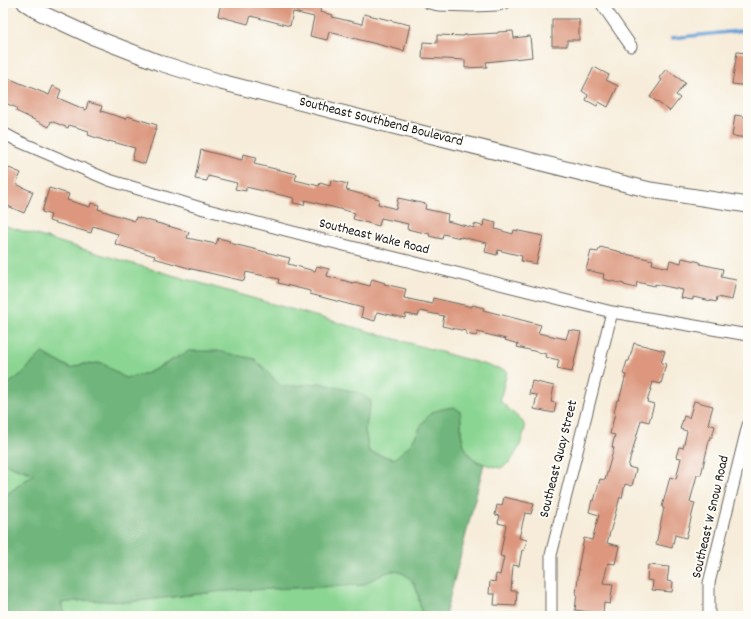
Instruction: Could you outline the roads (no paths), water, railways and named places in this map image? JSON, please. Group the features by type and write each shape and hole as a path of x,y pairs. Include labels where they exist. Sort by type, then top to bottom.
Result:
{"street":[{"name":"Southeast Southbend Boulevard","path":"25,3 41,13 91,36 160,63 221,82 650,190 748,206"},
{"path":"429,3 438,6 498,5 505,3"},
{"path":"601,3 631,46"},
{"name":"Southeast Wake Road","path":"3,133 18,141 109,180 204,209 612,312 748,335"},
{"name":"Southeast Quay Street","path":"551,616 551,555 612,312"},
{"name":"Southeast W Snow Road","path":"709,616 710,583 748,425"}],"waterway":[{"path":"672,38 748,30"}]}
